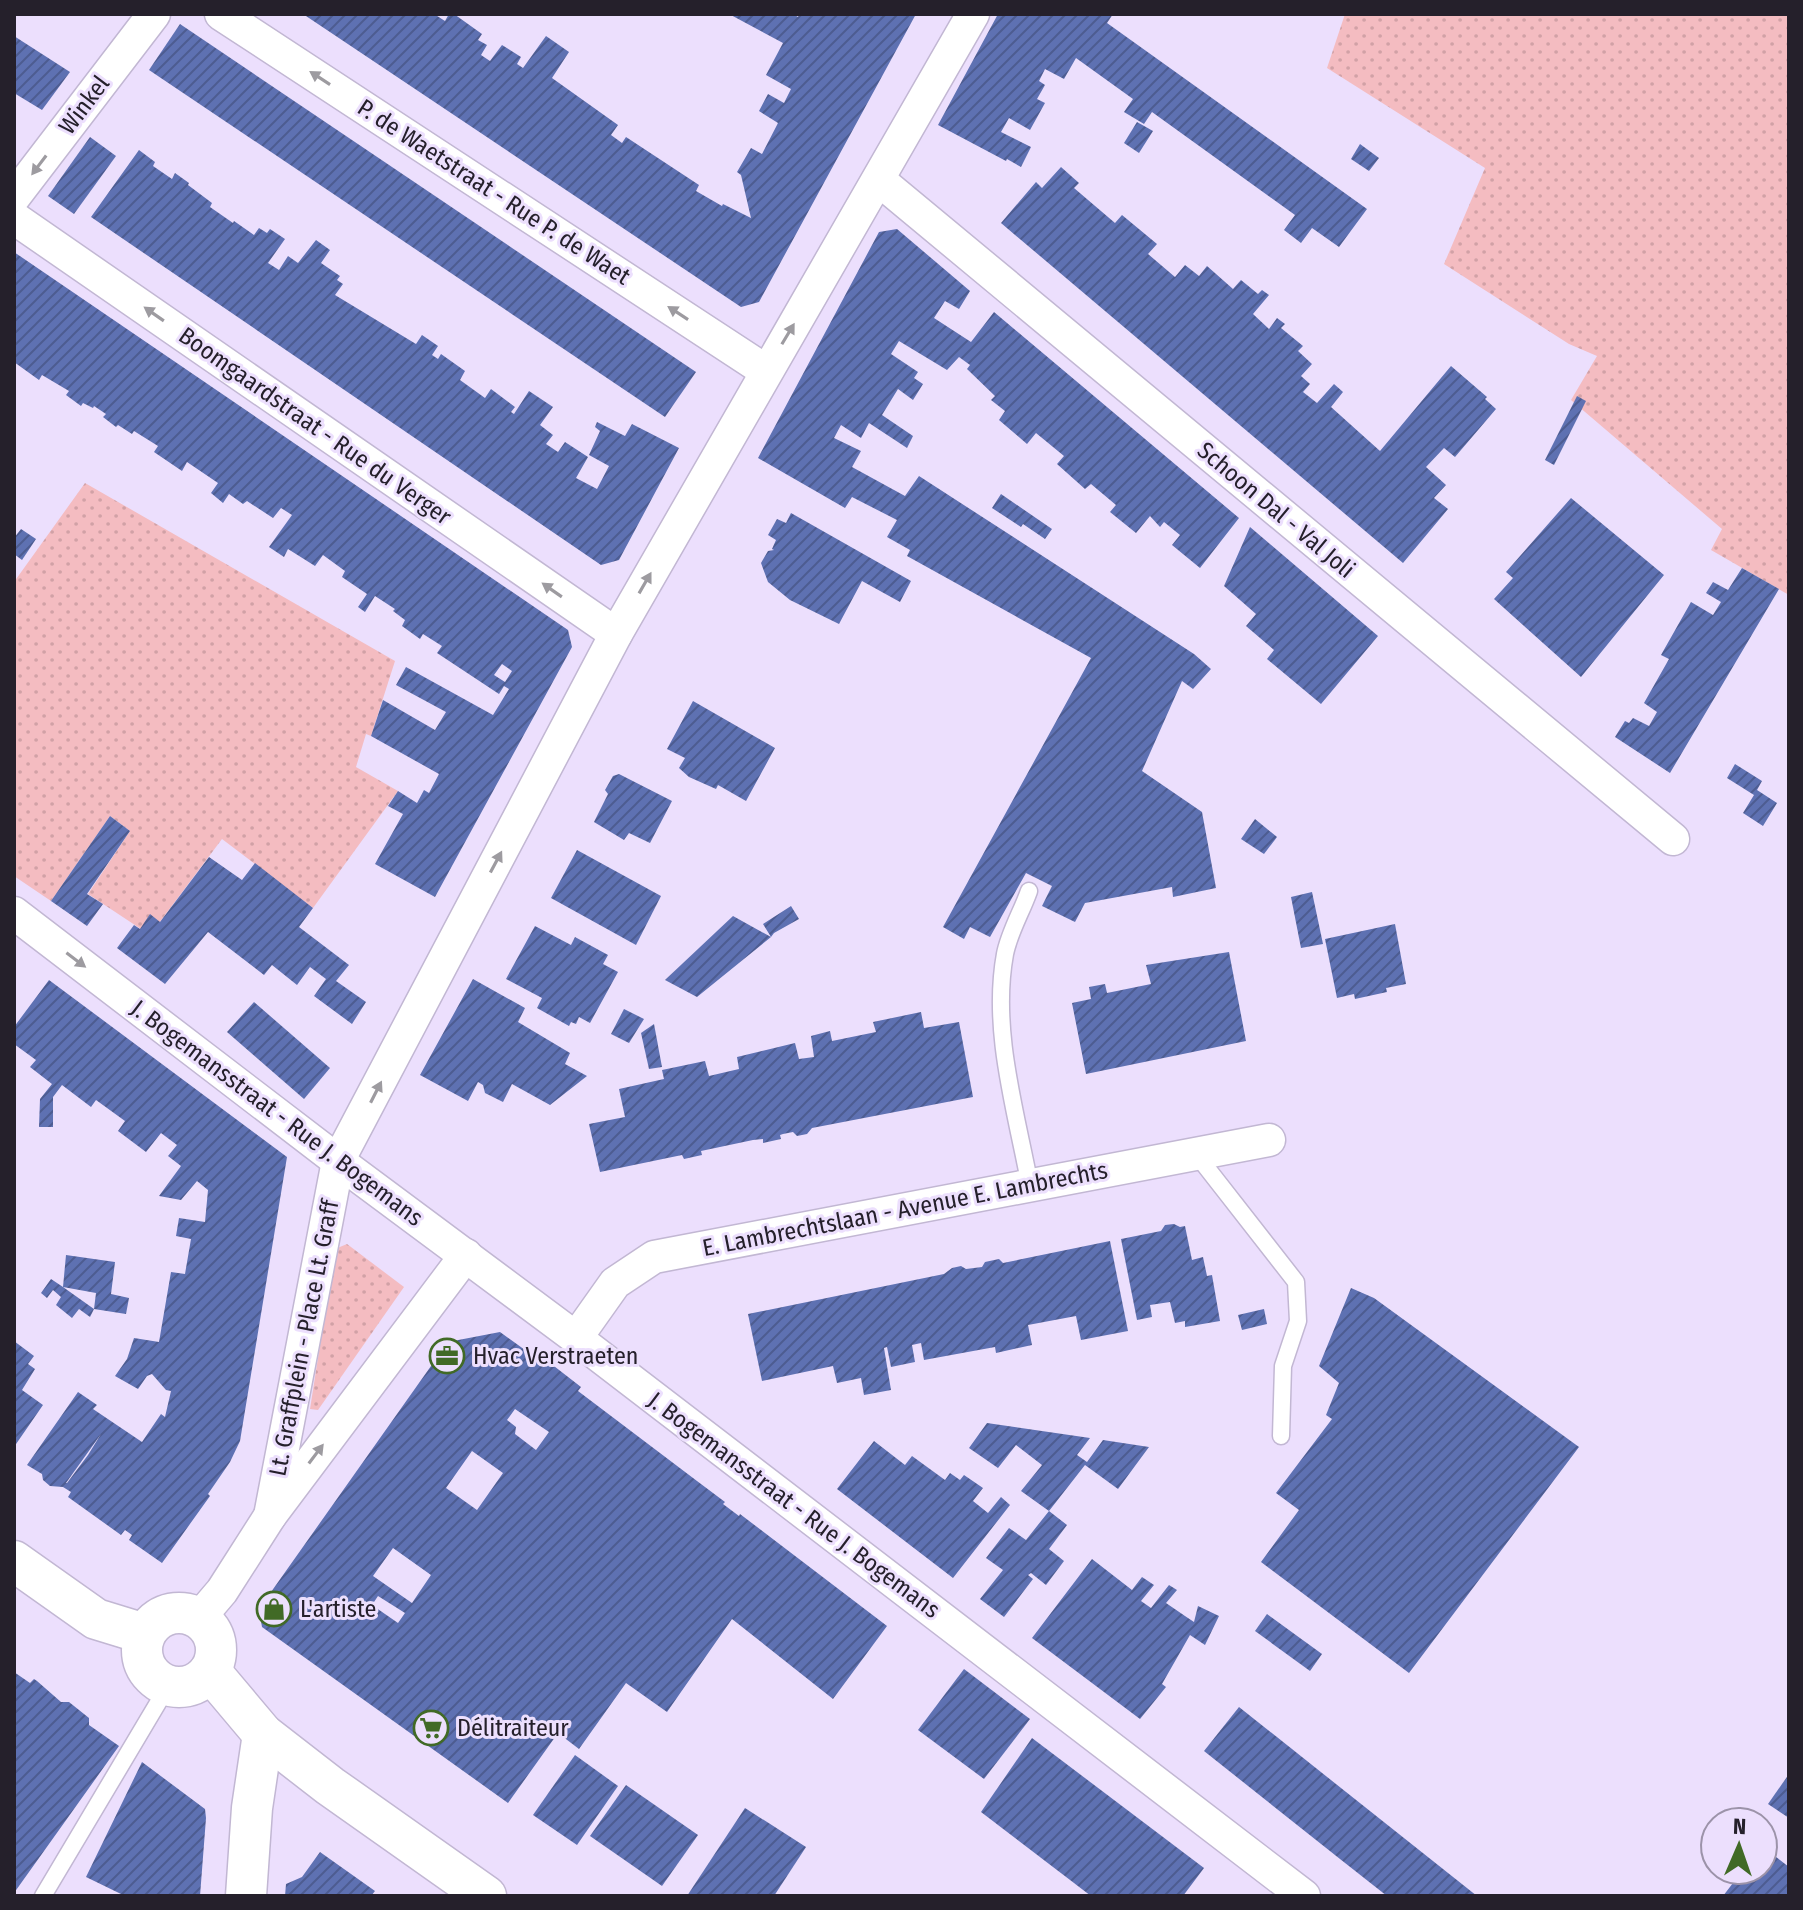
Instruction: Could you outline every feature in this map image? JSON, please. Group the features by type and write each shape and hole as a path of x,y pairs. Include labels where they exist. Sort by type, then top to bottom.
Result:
{"street":[{"name":"Winkel","path":"14,197 154,14"},
{"name":"P. de Waetstraat - Rue P. de Waet","path":"221,14 766,371"},
{"name":"Lt. Graffplein - Place Lt. Graff","path":"270,1516 338,1161 616,634 973,14"},
{"name":"Schoon Dal - Val Joli","path":"879,180 1673,839"},
{"name":"Boomgaardstraat - Rue du Verger","path":"14,218 616,634"},
{"name":"J. Bogemansstraat - Rue J. Bogemans","path":"14,913 576,1338 1304,1896"},
{"name":"E. Lambrechtslaan - Avenue E. Lambrechts","path":"576,1338 615,1283 654,1257 1269,1140"},
{"name":"Lt. Graffplein - Place Lt. Graff","path":"199,1618 222,1591 270,1516 466,1255"},
{"path":"14,1561 96,1619 145,1634"},
{"path":"172,1613 187,1613 199,1618 214,1636 217,1649 210,1671 191,1685 168,1686 157,1679 143,1660 145,1634 160,1618 172,1613"},
{"path":"210,1671 263,1734 330,1786 486,1896"},
{"path":"246,1896 252,1808 263,1734"}],"lane":[{"path":"1029,891 1006,953 1002,998 1004,1045 1030,1186"},
{"path":"1196,1154 1296,1282 1298,1321 1283,1366 1281,1436"},
{"path":"43,1896 168,1686"}],"shaded area":[{"path":"1345,14 1789,14 1789,595 1711,550 1722,529 1571,400 1597,356 1569,344 1444,264 1485,168 1327,68"},
{"path":"85,483 395,661 371,736 366,734 356,767 398,791 313,908 222,839 150,935 88,894 130,831 110,816 51,901 14,876 14,582"},
{"path":"347,1244 404,1287 318,1410 310,1409 335,1249"}],"building":[{"path":"303,14 434,14 445,21 449,14 454,14 482,34 478,40 487,45 481,55 490,61 502,45 521,57 517,64 523,68 546,36 569,52 552,78 618,125 611,135 622,143 626,137 699,185 696,191 751,218 741,175 737,172 751,148 762,154 778,123 759,111 768,94 784,103 791,89 766,75 783,43 729,14 793,14 798,17 799,14 916,14 759,302 741,307"},
{"path":"998,14 1113,14 1107,23 1367,209 1339,247 1312,228 1301,243 1284,230 1295,215 1152,112 1144,124 1124,112 1133,99 1076,58 1064,79 1045,69 1039,81 1045,85 1037,99 1045,103 1030,130 1009,118 1001,132 1031,147 1021,167 1006,161 938,125"},
{"path":"180,24 696,372 665,417 149,70"},
{"path":"14,36 70,72 42,110 14,93"},
{"path":"1137,122 1153,131 1139,153 1124,143"},
{"path":"90,137 116,156 74,214 48,196"},
{"path":"1360,144 1379,158 1369,171 1351,159"},
{"path":"139,150 155,162 153,166 172,179 175,173 189,183 212,203 210,207 233,223 254,235 259,228 267,233 270,229 285,239 268,263 279,270 288,256 298,263 316,240 330,250 321,263 340,276 337,280 343,284 335,295 416,344 422,335 438,346 432,355 438,359 441,354 465,371 460,380 485,398 491,389 515,407 511,412 514,414 529,391 553,407 540,425 553,435 546,444 558,452 565,442 588,457 576,478 597,489 609,466 589,455 600,431 595,427 597,422 625,436 632,424 679,448 619,560 601,565 91,217"},
{"path":"1061,167 1079,183 1074,188 1115,223 1122,215 1157,244 1148,254 1175,277 1185,265 1199,276 1207,266 1233,289 1241,280 1258,294 1262,290 1269,295 1253,314 1269,329 1277,318 1285,324 1281,328 1303,346 1298,351 1312,364 1301,376 1310,384 1303,392 1317,403 1334,384 1343,392 1331,407 1380,451 1451,366 1487,397 1485,399 1496,409 1455,457 1444,448 1426,467 1446,485 1434,498 1448,509 1403,563 1001,223 1036,182 1042,188"},
{"path":"897,229 970,291 959,309 945,301 934,318 971,342 994,312 1239,518 1200,568 1172,545 1180,535 1164,522 1160,527 1150,516 1136,533 1110,512 1116,505 1091,484 1085,489 1057,464 1064,456 1036,433 1027,444 999,420 1005,411 991,400 995,396 967,369 970,365 959,357 947,370 899,341 891,354 918,372 914,378 923,384 913,400 898,389 882,415 913,436 907,448 869,423 861,438 841,425 834,438 861,451 852,467 905,496 919,476 1194,654 1211,669 1193,689 1182,681 1142,771 1202,812 1216,888 1173,897 1172,887 1085,903 1075,922 1042,906 1052,886 1026,873 990,937 970,927 964,939 943,927 1091,658 907,556 910,550 887,537 897,520 852,497 845,508 758,458 879,232"},
{"path":"14,252 568,630 572,647 435,897 375,864 403,814 388,806 398,791 417,803 424,790 429,793 439,774 371,736 383,700 435,730 446,712 396,685 406,667 493,715 509,689 504,686 499,694 437,653 442,646 423,634 420,639 402,626 405,620 375,596 365,612 358,607 367,594 342,577 345,571 323,555 315,566 288,549 284,557 269,547 292,515 281,508 273,518 247,501 243,504 229,494 223,503 211,493 218,483 187,462 182,471 154,452 158,446 134,431 132,434 118,425 116,427 103,417 106,414 94,406 83,403 81,406 66,395 69,391 42,375 39,380 14,362","holes":["502,664 512,671 505,682 494,675"]},
{"path":"1577,396 1586,401 1554,465 1545,460"},
{"path":"1001,494 1052,529 1045,539 992,508"},
{"path":"1571,498 1664,575 1581,677 1494,599 1513,578 1506,572"},
{"path":"791,513 911,581 900,602 862,581 839,624 790,600 768,582 761,563 768,551 774,550 776,540 768,535 777,519 786,523"},
{"path":"1250,527 1378,636 1321,704 1267,659 1274,650 1246,626 1256,614 1224,586"},
{"path":"21,529 36,539 22,560 14,554 14,538"},
{"path":"1742,568 1779,589 1670,773 1615,737 1625,721 1629,723 1633,718 1649,726 1657,712 1644,703 1669,659 1661,655 1691,602 1713,615 1721,602 1706,593 1713,582 1728,590"},
{"path":"693,701 775,748 746,801 718,785 716,789 689,777 679,768 685,758 667,749"},
{"path":"1735,764 1762,781 1757,790 1777,803 1763,826 1743,813 1754,795 1727,778"},
{"path":"619,774 672,801 650,843 629,833 624,840 594,822 608,794 605,790 613,776"},
{"path":"110,816 130,831 87,894 103,904 87,926 51,901"},
{"path":"1255,819 1277,837 1264,854 1241,839"},
{"path":"577,850 661,896 636,945 551,898"},
{"path":"209,857 242,880 255,863 313,908 299,927 349,965 336,981 366,1002 352,1024 314,996 326,979 310,967 297,985 272,965 264,975 208,932 165,984 117,948 134,925 140,929 150,914 160,922"},
{"path":"1312,892 1323,944 1301,948 1291,897"},
{"path":"791,906 799,919 771,937 763,924"},
{"path":"733,916 771,937 697,997 665,980"},
{"path":"1395,924 1406,984 1355,999 1354,994 1337,998 1325,939"},
{"path":"535,926 571,945 575,937 608,955 603,964 618,972 590,1023 579,1017 576,1024 571,1022 569,1026 537,1008 542,998 506,979"},
{"path":"1229,952 1246,1041 1086,1074 1072,1003 1091,999 1089,987 1105,984 1107,993 1151,984 1146,965"},
{"path":"473,979 525,1008 518,1022 570,1053 565,1064 587,1076 550,1105 512,1084 503,1102 485,1093 483,1085 478,1082 468,1101 420,1075"},
{"path":"49,980 287,1157 240,1441 208,1494 210,1496 162,1563 129,1540 132,1535 125,1530 121,1535 68,1497 71,1492 63,1487 50,1486 43,1480 42,1474 27,1465 78,1392 97,1405 93,1409 142,1442 161,1414 165,1417 171,1391 166,1390 152,1374 138,1389 115,1376 127,1359 134,1338 159,1342 171,1272 185,1274 191,1239 176,1236 179,1218 205,1222 208,1190 197,1181 181,1200 159,1196 181,1166 168,1156 177,1145 161,1133 146,1152 118,1131 125,1121 96,1100 91,1107 62,1085 53,1097 53,1127 39,1127 40,1099 52,1084 30,1067 36,1060 14,1044 14,1027","holes":["101,1434 67,1483 66,1483"]},
{"path":"254,1002 330,1068 304,1099 227,1032"},
{"path":"624,1009 644,1019 629,1043 611,1034"},
{"path":"921,1012 924,1028 959,1022 973,1097 812,1128 807,1134 797,1136 793,1132 783,1134 780,1135 781,1139 763,1143 763,1139 753,1140 701,1151 702,1155 684,1159 682,1155 600,1172 589,1124 625,1117 619,1089 664,1079 662,1070 705,1061 709,1076 739,1069 737,1057 795,1043 799,1059 814,1057 811,1036 830,1031 832,1041 876,1032 873,1022"},
{"path":"654,1024 662,1067 649,1069 641,1033"},
{"path":"1165,1225 1185,1226 1192,1260 1203,1257 1207,1276 1212,1275 1220,1321 1185,1327 1185,1321 1175,1323 1170,1302 1150,1305 1152,1317 1137,1320 1121,1239 1161,1231"},
{"path":"1110,1241 1128,1331 1081,1340 1076,1316 1028,1325 1032,1345 996,1353 995,1347 924,1360 921,1343 912,1345 915,1362 891,1367 887,1347 884,1348 891,1390 864,1395 861,1378 837,1383 833,1366 762,1381 748,1314 944,1274 961,1266 966,1269 982,1267 985,1262 999,1259 1003,1263"},
{"path":"66,1255 115,1262 111,1294 129,1298 126,1314 94,1309 96,1293 63,1287"},
{"path":"51,1279 94,1309 90,1317 79,1309 72,1318 56,1305 61,1297 53,1290 47,1298 41,1293"},
{"path":"1351,1288 1374,1298 1579,1447 1409,1673 1261,1562 1299,1510 1276,1493 1332,1419 1326,1415 1339,1383 1319,1366"},
{"path":"1264,1309 1267,1324 1242,1330 1238,1315"},
{"path":"500,1332 532,1355 532,1349 581,1387 578,1391 887,1626 833,1699 732,1619 667,1712 626,1683 579,1749 558,1733 508,1803 262,1627 259,1609 448,1342","holes":["515,1409 549,1432 536,1450 515,1434 516,1427 507,1420","472,1451 503,1473 477,1510 446,1488","393,1548 431,1575 412,1603 373,1576","378,1596 405,1613 398,1623 372,1605"]},
{"path":"14,1341 34,1356 28,1364 35,1369 22,1390 43,1405 14,1447"},
{"path":"987,1423 1090,1438 1077,1455 1087,1462 1103,1440 1149,1447 1118,1489 1085,1465 1049,1511 1021,1491 1042,1465 1016,1445 998,1468 969,1448"},
{"path":"874,1441 905,1465 912,1456 945,1480 950,1473 960,1480 964,1475 983,1488 973,1501 988,1513 1001,1497 1010,1505 953,1578 837,1489"},
{"path":"1049,1511 1067,1525 1049,1549 1064,1561 1046,1585 1031,1573 1028,1575 1033,1579 1004,1617 980,1599 1003,1570 986,1558 1009,1528 1026,1540"},
{"path":"1092,1559 1132,1590 1142,1577 1154,1585 1141,1601 1151,1608 1169,1585 1177,1590 1166,1603 1194,1622 1198,1606 1219,1616 1205,1645 1190,1635 1162,1684 1166,1687 1140,1719 1032,1638"},
{"path":"1267,1614 1322,1654 1310,1671 1255,1631"},
{"path":"964,1669 1030,1719 984,1779 918,1730"},
{"path":"14,1672 30,1683 34,1679 61,1702 69,1702 89,1718 89,1725 119,1746 14,1893"},
{"path":"1239,1707 1477,1896 1387,1896 1204,1751"},
{"path":"1032,1738 1204,1868 1183,1896 1091,1896 981,1812"},
{"path":"575,1755 618,1786 577,1845 533,1815"},
{"path":"142,1762 205,1809 200,1896 121,1896 86,1877"},
{"path":"1789,1774 1789,1818 1779,1811 1779,1806 1768,1804"},
{"path":"626,1785 698,1835 662,1886 590,1836"},
{"path":"745,1808 806,1847 774,1896 687,1896"},
{"path":"320,1852 375,1891 371,1896 285,1896 286,1884 302,1877"},
{"path":"1779,1859 1789,1867 1789,1896 1723,1896 1731,1886 1779,1886"}],"place":[{"name":"Hvac Verstraeten","path":"447,1356"},
{"name":"L'artiste","path":"274,1609"},
{"name":"Délitraiteur","path":"431,1728"}]}
